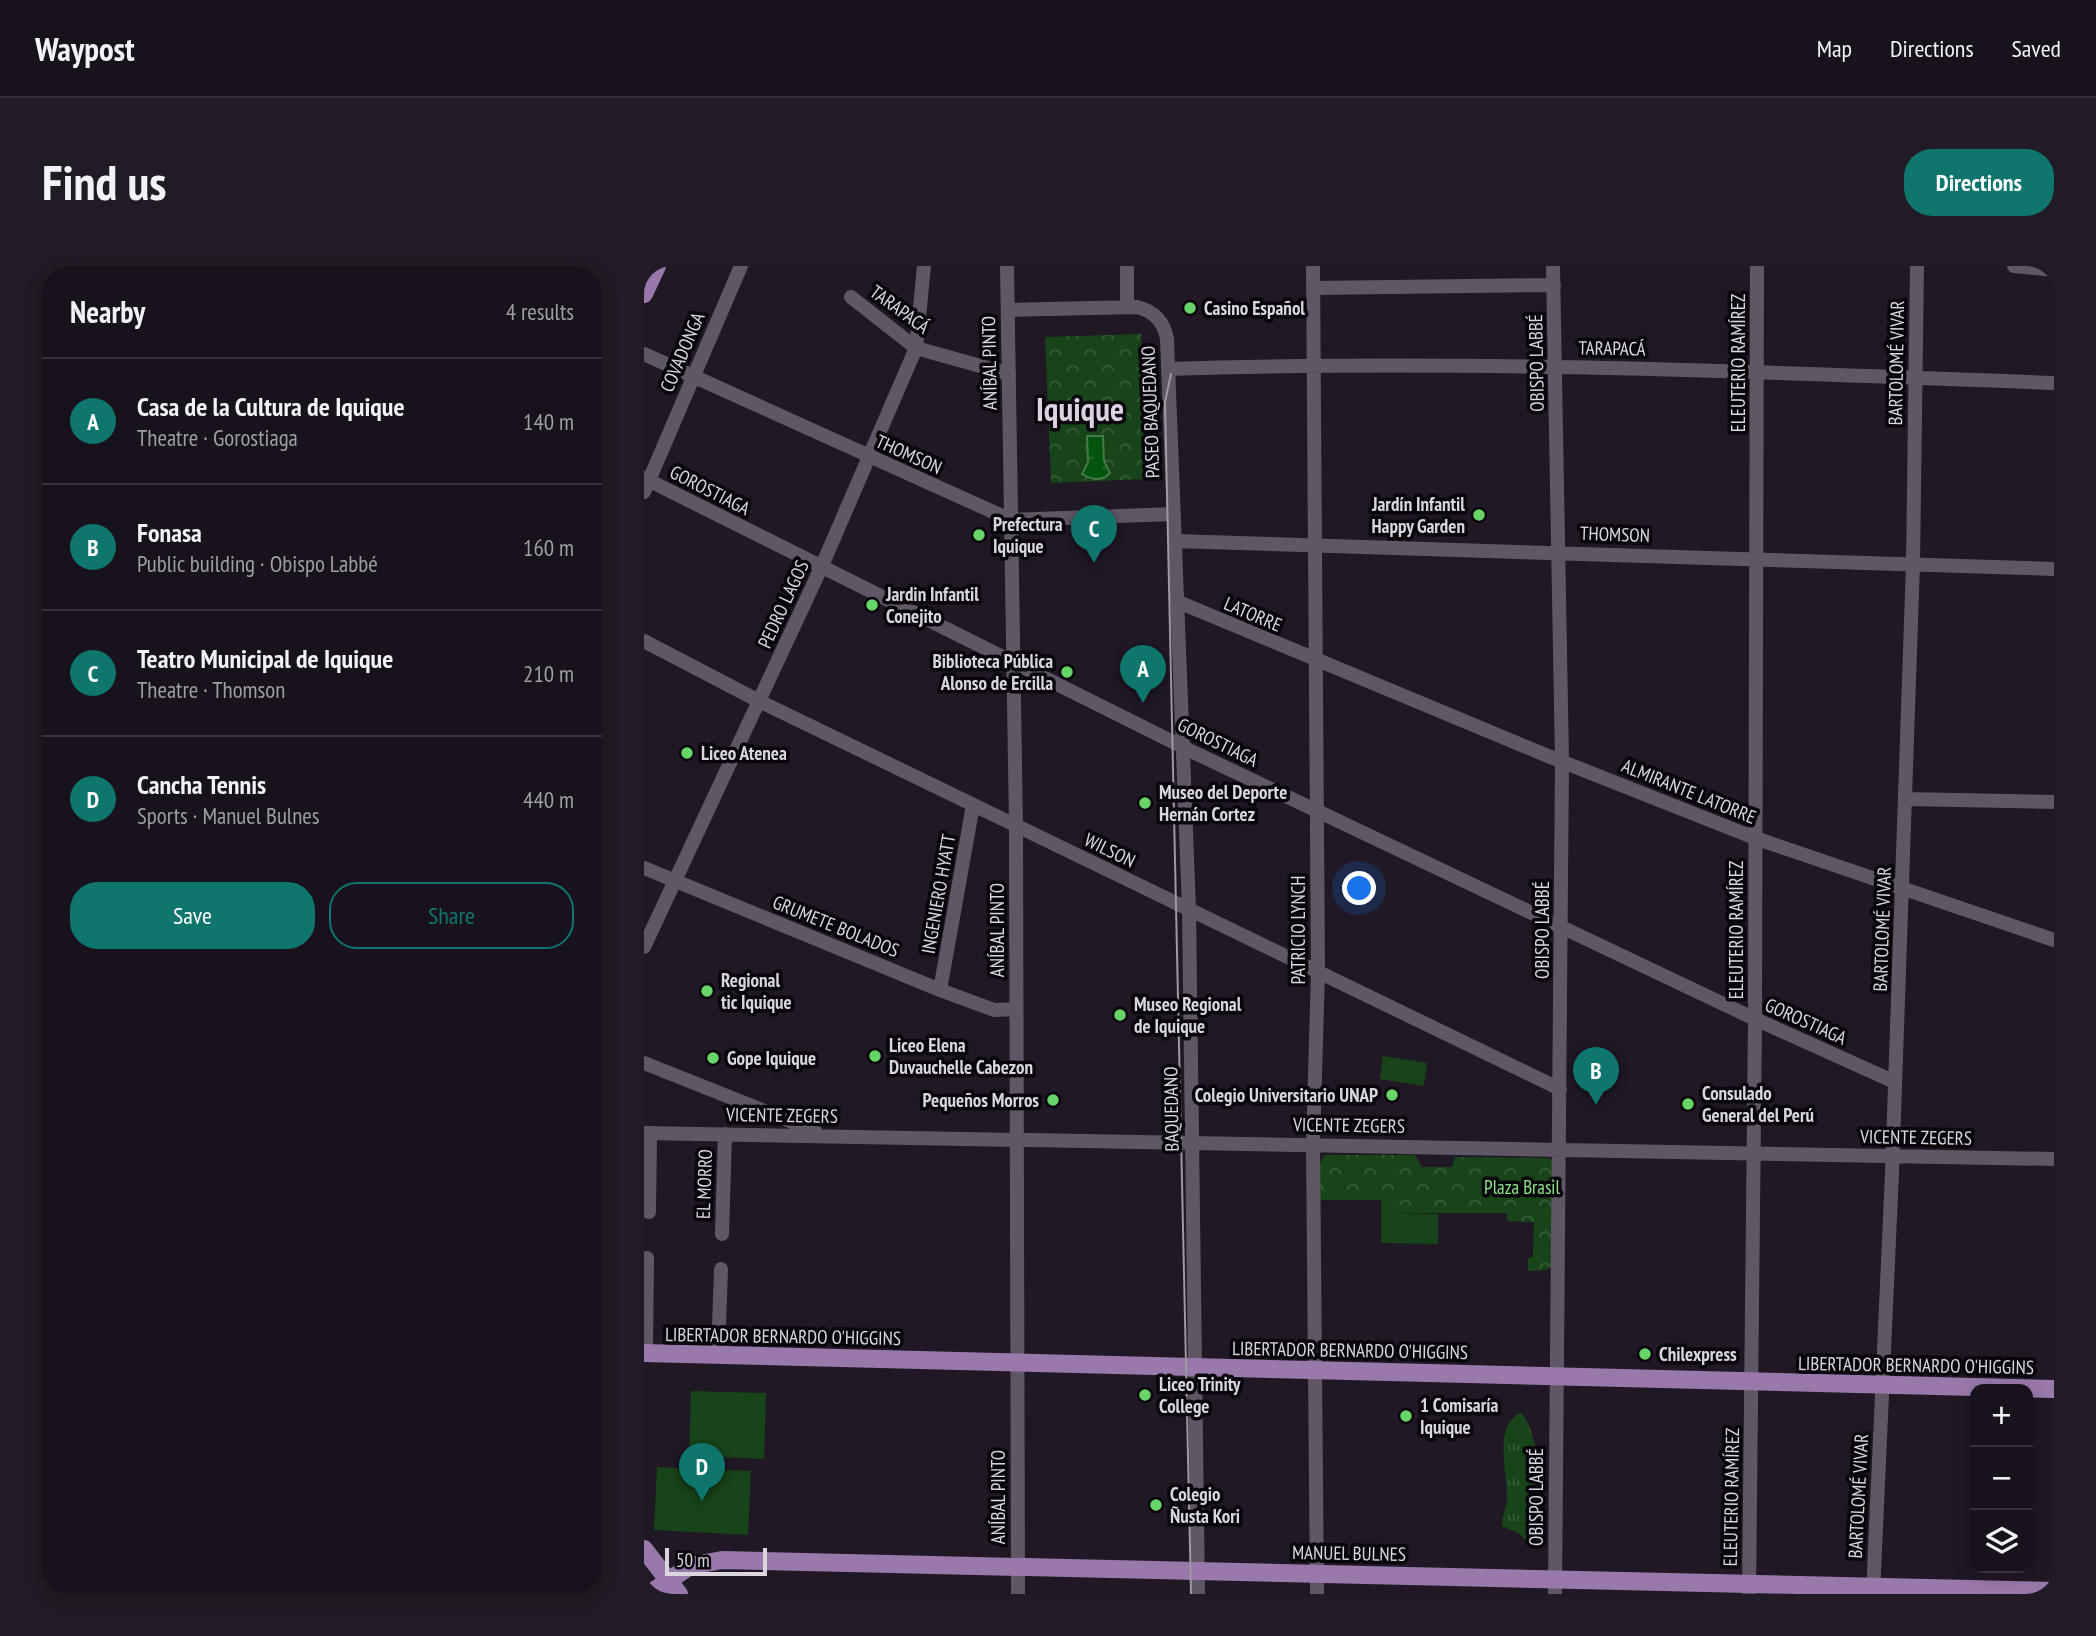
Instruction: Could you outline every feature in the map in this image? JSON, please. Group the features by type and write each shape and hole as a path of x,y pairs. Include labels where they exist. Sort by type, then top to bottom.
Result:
{"main road":[{"path":"644,294 657,266"},
{"name":"LIBERTADOR BERNARDO O'HIGGINS","path":"645,1353 2054,1389"},
{"path":"644,1549 679,1594"},
{"name":"MANUEL BULNES","path":"650,1589 690,1566 722,1560 1317,1573 1555,1586 2054,1591"}],"street":[{"name":"COVADONGA","path":"646,484 741,266"},
{"name":"PEDRO LAGOS","path":"644,947 821,568 916,348 924,266"},
{"name":"ANÍBAL PINTO","path":"1007,266 1016,826 1018,1594"},
{"path":"1008,310 1127,307 1127,266"},
{"name":"PATRICIO LYNCH","path":"1313,266 1318,972 1313,1144 1317,1594"},
{"name":"OBISPO LABBÉ","path":"1553,266 1556,551 1562,761 1555,1586"},
{"name":"ELEUTERIO RAMÍREZ","path":"1749,1589 1755,1019 1758,266"},
{"name":"BARTOLOMÉ VIVAR","path":"1873,1590 1895,1082 1913,564 1917,266"},
{"path":"2014,266 2054,270"},
{"path":"1314,288 1554,285"},
{"name":"TARAPACÁ","path":"851,297 916,348 1009,374"},
{"name":"PASEO BAQUEDANO","path":"1127,307 1144,309 1160,321 1166,332 1174,541"},
{"name":"THOMSON","path":"644,354 1011,520 1173,514"},
{"name":"TARAPACÁ","path":"1168,369 1555,366 1758,370 2054,383"},
{"name":"GOROSTIAGA","path":"646,484 1182,746 1755,1019 1895,1082"},
{"name":"THOMSON","path":"1174,541 1556,551 2054,569"},
{"name":"BAQUEDANO","path":"1174,541 1189,909 1198,1594"},
{"name":"LATORRE","path":"1176,601 1316,661"},
{"name":"WILSON","path":"644,641 759,701 1560,1089"},
{"name":"ALMIRANTE LATORRE","path":"1316,661 1755,838 1902,891 2054,940"},
{"path":"1905,799 2054,802"},
{"name":"INGENIERO HYATT","path":"940,990 973,805"},
{"name":"GRUMETE BOLADOS","path":"644,868 940,990 994,1010 1016,1009"},
{"path":"644,1063 825,1135"},
{"path":"647,1133 649,1212"},
{"name":"VICENTE ZEGERS","path":"647,1133 2054,1159"},
{"name":"EL MORRO","path":"722,1234 724,1134"},
{"path":"645,1353 647,1258"},
{"path":"718,1355 721,1269"}],"green space":[{"path":"1141,334 1146,479 1051,483 1045,337"},
{"path":"1383,1056 1427,1063 1424,1086 1380,1079"},
{"name":"Plaza Brasil","path":"1325,1155 1415,1155 1422,1167 1452,1167 1455,1157 1548,1158 1553,1162 1555,1264 1546,1270 1528,1271 1528,1258 1533,1257 1534,1222 1507,1221 1507,1213 1381,1213 1381,1200 1319,1200 1320,1163"},
{"path":"1381,1213 1438,1214 1438,1244 1381,1243"},
{"path":"691,1391 766,1393 764,1459 689,1456"},
{"path":"1521,1413 1533,1439 1538,1474 1538,1541 1531,1546 1520,1534 1502,1526 1507,1499 1504,1439 1512,1419"},
{"path":"657,1467 751,1471 748,1535 654,1530"}],"water":[{"path":"1087,436 1103,436 1104,461 1110,473 1104,478 1093,479 1082,474 1088,462"}],"tram line":[{"path":"1171,374 1165,402 1191,1594"}],"place":[{"name":"Casino Español","path":"1190,308"},
{"name":"Jardín Infantil Happy Garden","path":"1479,515"},
{"name":"Prefectura Iquique","path":"979,535"},
{"name":"Teatro Municipal de Iquique","path":"1094,563"},
{"name":"Jardin Infantil Conejito","path":"872,605"},
{"name":"Biblioteca Pública Alonso de Ercilla","path":"1067,672"},
{"name":"Casa de la Cultura de Iquique","path":"1143,703"},
{"name":"Liceo Atenea","path":"687,753"},
{"name":"Museo del Deporte Hernán Cortez","path":"1145,803"},
{"name":"Regional tic Iquique","path":"707,991"},
{"name":"Museo Regional de Iquique","path":"1120,1015"},
{"name":"Liceo Elena Duvauchelle Cabezon","path":"875,1056"},
{"name":"Gope Iquique","path":"713,1058"},
{"name":"Colegio Universitario UNAP","path":"1392,1095"},
{"name":"Pequeños Morros","path":"1053,1100"},
{"name":"Consulado General del Perú","path":"1688,1104"},
{"name":"Fonasa","path":"1596,1105"},
{"name":"Chilexpress","path":"1645,1354"},
{"name":"Liceo Trinity College","path":"1145,1395"},
{"name":"1 Comisaría Iquique","path":"1406,1416"},
{"name":"Cancha Tennis","path":"702,1501"},
{"name":"Colegio Ñusta Kori","path":"1156,1505"}],"district":[{"name":"Iquique","path":"1080,409"}]}
